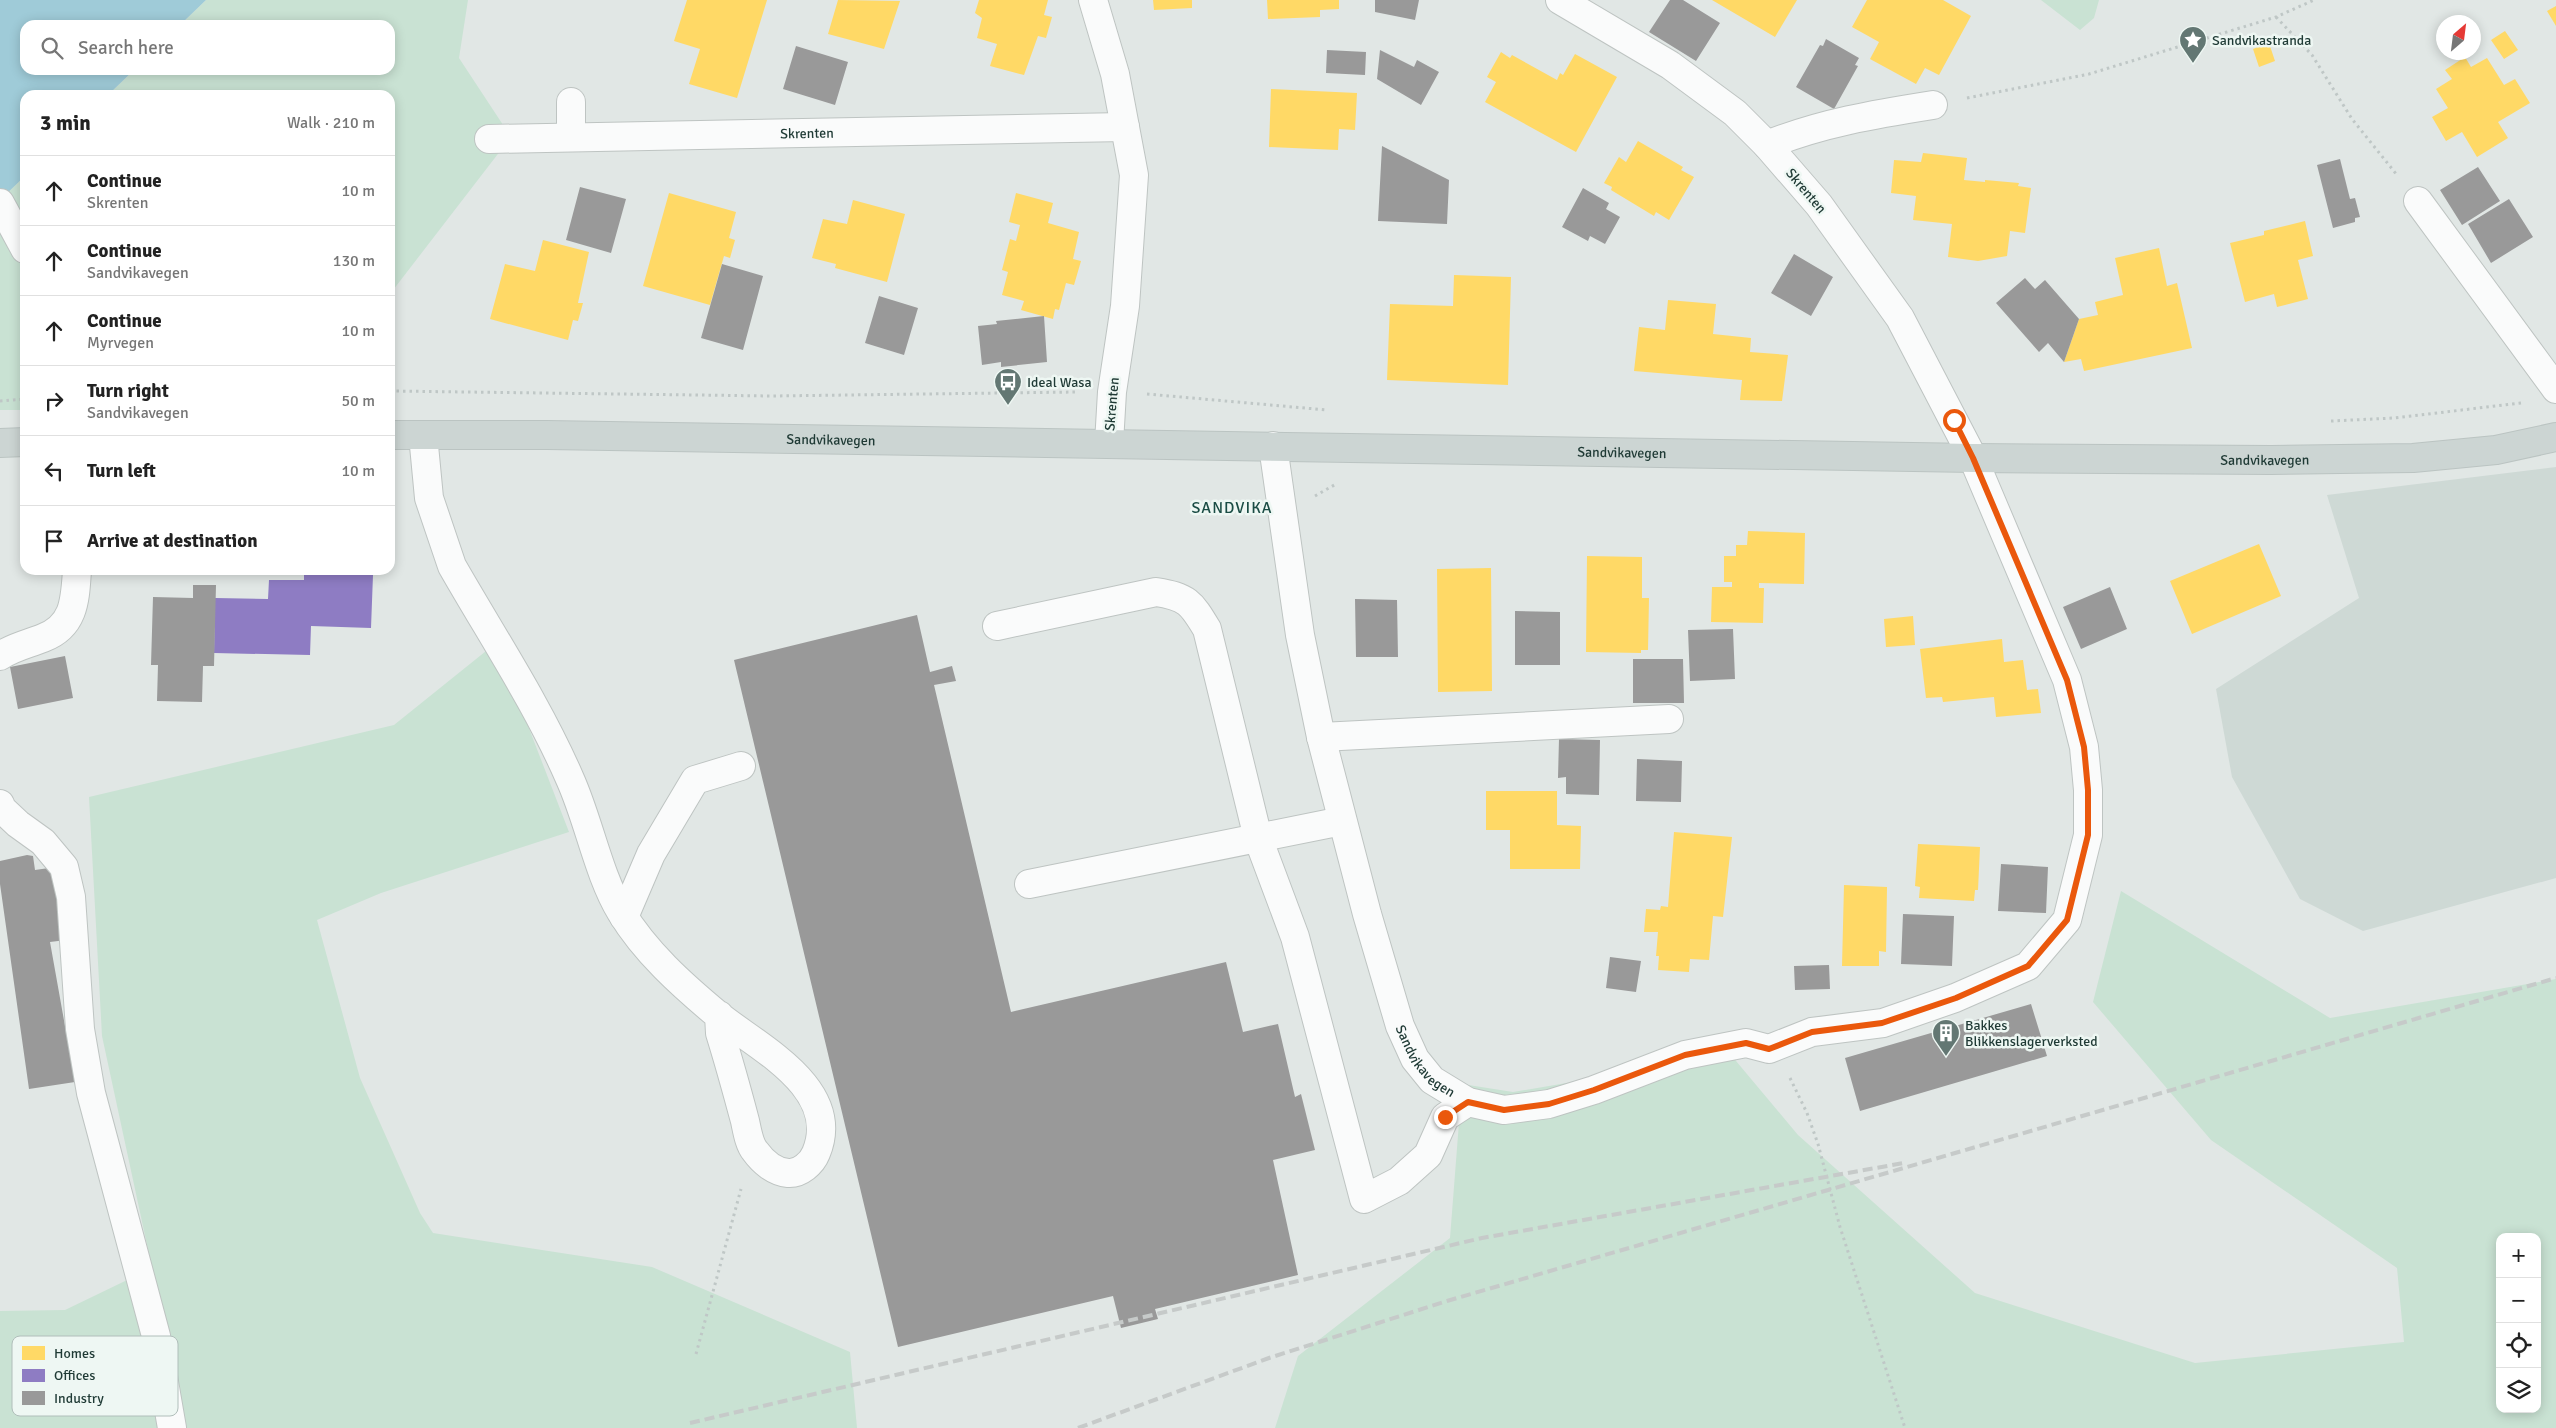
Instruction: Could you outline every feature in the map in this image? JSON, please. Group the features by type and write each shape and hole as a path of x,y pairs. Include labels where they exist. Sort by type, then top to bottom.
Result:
{"main road":[{"name":"Sandvikavegen","path":"395,435 1109,443 1973,458 2272,460 2413,458 2496,450 2556,437"},
{"path":"0,443 20,442"}],"street":[{"name":"Skrenten","path":"1093,0 1115,74 1134,183 1125,306 1112,392 1109,443"},
{"name":"Skrenten","path":"1560,0 1670,65 1735,113 1767,145 1819,205 1900,318 1973,458"},
{"path":"570,102 571,137"},
{"path":"1767,145 1796,133 1834,122 1933,105"},
{"name":"Skrenten","path":"489,139 1125,127"},
{"path":"2418,201 2556,389"},
{"path":"0,203 20,240"},
{"path":"423,435 429,498 449,558 537,713 570,777 587,820 607,882 624,917 645,947 719,1015 794,1072 814,1099 821,1129 816,1153 807,1167 790,1173 773,1169 753,1150 720,1033 719,1015"},
{"name":"Sandvikavegen","path":"1273,446 1300,635 1321,737 1342,821 1367,914 1404,1034 1415,1059 1432,1080 1468,1102 1504,1110 1549,1104 1594,1090 1685,1055 1746,1043 1769,1049"},
{"path":"1769,1049 1812,1032 1882,1023 1956,998 2028,966 2067,920 2088,835 2088,790 2084,747 2067,680 1973,458"},
{"path":"0,656 9,650 46,638 64,624 74,608 77,575"},
{"path":"997,626 1156,592 1174,595 1192,604 1207,628 1258,838 1295,937 1364,1199 1398,1181 1428,1155 1445,1117 1468,1102"},
{"path":"1321,737 1669,719"},
{"path":"624,917 650,854 695,780 741,766"},
{"path":"0,804 18,824 43,842 64,866 71,897 80,1029 91,1093 156,1336"},
{"path":"1029,884 1342,821"}],"path":[{"path":"1933,105 2089,74 2276,17 2314,0"},
{"path":"2276,17 2312,55 2352,119 2418,201"},
{"path":"395,391 772,396 1112,392 1328,410"},
{"path":"0,401 20,400"},
{"path":"2325,421 2394,418 2523,403"},
{"path":"1313,498 1340,482 1343,447"},
{"path":"1769,1049 1784,1064 1808,1113 1840,1227 1906,1428"},
{"path":"696,1354 732,1214 753,1150"}],"shaded area":[{"path":"2556,467 2556,878 2363,931 2300,899 2232,777 2216,689 2359,598 2327,495"}],"green space":[{"path":"206,0 468,0 459,58 511,137 395,288 395,90 113,90 129,75 395,75 395,20 185,20"},
{"path":"2041,0 2099,0 2094,18 2080,30"},
{"path":"20,181 20,410 0,410 0,200"},
{"path":"496,643 569,832 381,893 317,920 360,1078 420,1213 433,1233 652,1267 850,1352 857,1428 0,1428 0,1311 65,1310 152,1268 102,1036 89,797 394,725"},
{"path":"2121,891 2330,1018 2556,979 2556,1428 1275,1428 1298,1356 1450,1238 1462,1084 1513,1092 1731,1055 1798,1135 1975,1293 2195,1363 2404,1342 2397,1268 2211,1140 2093,1002"}],"water":[{"path":"0,0 206,0 185,20 20,20 20,75 129,75 113,90 20,90 20,181 0,200"}],"building: Homes":[{"path":"687,0 767,0 737,98 689,84 700,49 674,41"},
{"path":"838,0 900,1 884,49 828,34"},
{"path":"979,0 1048,0 1044,15 1052,17 1046,38 1038,36 1024,75 990,66 997,44 977,38 982,18 975,13"},
{"path":"1153,0 1192,0 1192,8 1154,10"},
{"path":"1267,0 1339,0 1339,9 1320,10 1320,17 1268,19"},
{"path":"1712,0 1797,0 1775,37"},
{"path":"1867,0 1943,0 1971,16 1939,75 1925,68 1916,84 1870,59 1879,42 1852,27"},
{"path":"2556,6 2556,26 2547,11"},
{"path":"2505,31 2518,50 2504,59 2491,40"},
{"path":"2269,43 2275,61 2259,67 2253,49"},
{"path":"1501,52 1510,58 1512,55 1557,80 1560,73 1563,75 1575,54 1617,77 1576,152 1485,102 1496,82 1487,77"},
{"path":"2487,58 2504,85 2515,79 2530,103 2498,122 2508,138 2477,157 2462,132 2446,141 2432,117 2448,108 2436,89 2452,79 2445,70 2460,60 2467,60 2471,67"},
{"path":"1271,89 1357,93 1355,130 1339,129 1338,150 1269,147"},
{"path":"1638,141 1683,167 1681,170 1694,177 1669,220 1656,212 1654,216 1611,190 1612,187 1604,183 1619,157 1626,162"},
{"path":"1923,153 1967,158 1964,180 2019,183 2018,186 2031,188 2025,233 2010,231 2007,256 1978,261 1948,257 1952,224 1913,220 1916,196 1891,193 1894,160 1921,162"},
{"path":"669,193 736,212 729,238 735,240 730,258 724,256 710,305 643,286"},
{"path":"1016,193 1053,203 1048,223 1079,232 1073,259 1081,261 1074,285 1066,283 1059,310 1055,309 1053,319 1021,310 1024,301 1002,295 1008,272 1002,270 1010,239 1016,241 1020,225 1009,222"},
{"path":"853,200 905,214 887,282 835,268 836,264 812,258 823,219 847,224"},
{"path":"2305,221 2313,256 2298,260 2308,299 2277,307 2274,294 2245,302 2230,243 2264,235 2264,231"},
{"path":"543,240 589,252 578,303 583,303 578,321 573,320 568,340 490,319 505,264 535,271"},
{"path":"2159,248 2167,286 2177,283 2192,348 2084,371 2081,359 2064,362 2079,319 2098,315 2095,302 2123,295 2115,258"},
{"path":"1454,275 1511,277 1508,385 1387,380 1390,304 1453,306"},
{"path":"1668,300 1716,304 1713,334 1751,338 1750,352 1788,355 1782,401 1740,400 1742,380 1634,371 1639,327 1665,330"},
{"path":"1748,531 1805,533 1804,584 1759,583 1759,588 1764,588 1763,623 1711,622 1712,587 1732,587 1732,582 1724,582 1724,556 1736,556 1736,545 1747,545"},
{"path":"2259,544 2281,596 2192,634 2170,581"},
{"path":"1587,556 1642,557 1642,598 1649,598 1648,650 1641,650 1641,653 1586,652"},
{"path":"1491,568 1492,691 1438,692 1437,569"},
{"path":"1913,616 1915,645 1886,647 1884,619"},
{"path":"2002,639 2004,662 2023,660 2027,690 2038,689 2041,713 1996,717 1994,697 1943,702 1942,697 1926,698 1920,649"},
{"path":"1486,791 1557,791 1557,825 1581,826 1580,869 1510,869 1510,830 1486,830"},
{"path":"1674,832 1732,837 1723,917 1713,916 1709,960 1690,959 1689,972 1658,970 1659,956 1656,956 1658,932 1644,932 1646,909 1660,910 1661,906 1668,907"},
{"path":"1918,844 1980,847 1978,890 1975,890 1974,901 1919,898 1920,887 1915,886"},
{"path":"1844,885 1887,887 1886,952 1879,951 1879,966 1842,966"}],"building: Offices":[{"path":"304,575 373,575 371,628 311,626 310,655 214,653 215,598 268,599 269,580 304,580"}],"building: Industry":[{"path":"1375,0 1419,0 1415,20 1375,12"},
{"path":"1670,0 1683,0 1720,23 1696,61 1649,32"},
{"path":"1826,39 1859,58 1855,65 1858,66 1834,109 1796,87 1820,45 1823,46"},
{"path":"796,46 848,62 835,105 783,89"},
{"path":"1327,50 1366,52 1365,75 1326,73"},
{"path":"1380,50 1414,67 1417,60 1439,72 1421,105 1377,79"},
{"path":"1382,146 1449,180 1447,224 1378,221"},
{"path":"2340,159 2350,199 2355,198 2360,217 2355,218 2355,222 2333,228 2317,165"},
{"path":"2478,167 2500,201 2462,225 2440,190"},
{"path":"580,187 626,199 611,253 566,240"},
{"path":"1583,188 1609,203 1606,209 1620,217 1605,244 1590,236 1588,241 1562,227"},
{"path":"2509,199 2533,237 2491,263 2468,224"},
{"path":"1794,254 1833,277 1811,316 1771,293"},
{"path":"722,264 763,276 743,350 701,338"},
{"path":"2025,278 2035,289 2045,280 2079,319 2064,362 2048,343 2039,352 1996,303"},
{"path":"879,296 918,308 904,355 865,343"},
{"path":"1044,316 1047,362 1001,367 1001,362 982,365 978,326 997,324 996,321"},
{"path":"193,585 216,585 214,666 203,666 202,702 157,701 158,665 151,665 153,597 193,598"},
{"path":"2110,587 2127,629 2081,649 2063,607"},
{"path":"1355,599 1397,600 1398,657 1356,657"},
{"path":"1515,611 1560,612 1560,665 1515,665"},
{"path":"917,615 930,672 952,666 956,681 934,685 1011,1012 1226,962 1243,1032 1278,1024 1295,1097 1301,1094 1315,1150 1273,1160 1298,1275 1155,1309 1158,1319 1121,1328 1113,1296 898,1347 734,660"},
{"path":"1733,629 1735,679 1690,681 1688,630"},
{"path":"65,656 73,698 18,709 10,667"},
{"path":"1633,659 1683,659 1684,703 1633,703"},
{"path":"1559,739 1600,740 1599,795 1566,794 1566,777 1558,778"},
{"path":"1637,759 1682,761 1681,802 1636,801"},
{"path":"27,855 33,856 35,870 56,867 66,940 50,942 75,1082 29,1089 0,884 0,861"},
{"path":"2001,864 2048,867 2046,913 1998,911"},
{"path":"1903,914 1954,916 1952,966 1901,964"},
{"path":"1610,957 1641,961 1636,992 1606,988"},
{"path":"1829,965 1830,989 1795,990 1794,966"},
{"name":"Bakkes Blikkenslagerverksted","path":"2031,1004 2047,1056 1860,1111 1845,1058"}],"railway":[{"path":"1078,1428 1269,1358 1447,1301 2556,978"},
{"path":"690,1423 1482,1238 1904,1163"}],"place":[{"name":"Sandvikastranda","path":"2193,64"},
{"name":"Ideal Wasa","path":"1008,406"},
{"name":"Bakkes Blikkenslagerverksted","path":"1946,1057"}],"district":[{"name":"SANDVIKA","path":"1232,508"}],"route":[{"path":"1445,1117 1468,1102 1504,1110 1549,1104 1594,1090 1685,1055 1746,1043 1769,1049 1812,1032 1882,1023 1956,998 2028,966 2067,920 2088,835 2088,790 2084,747 2067,680 1973,458 1954,420"}]}
